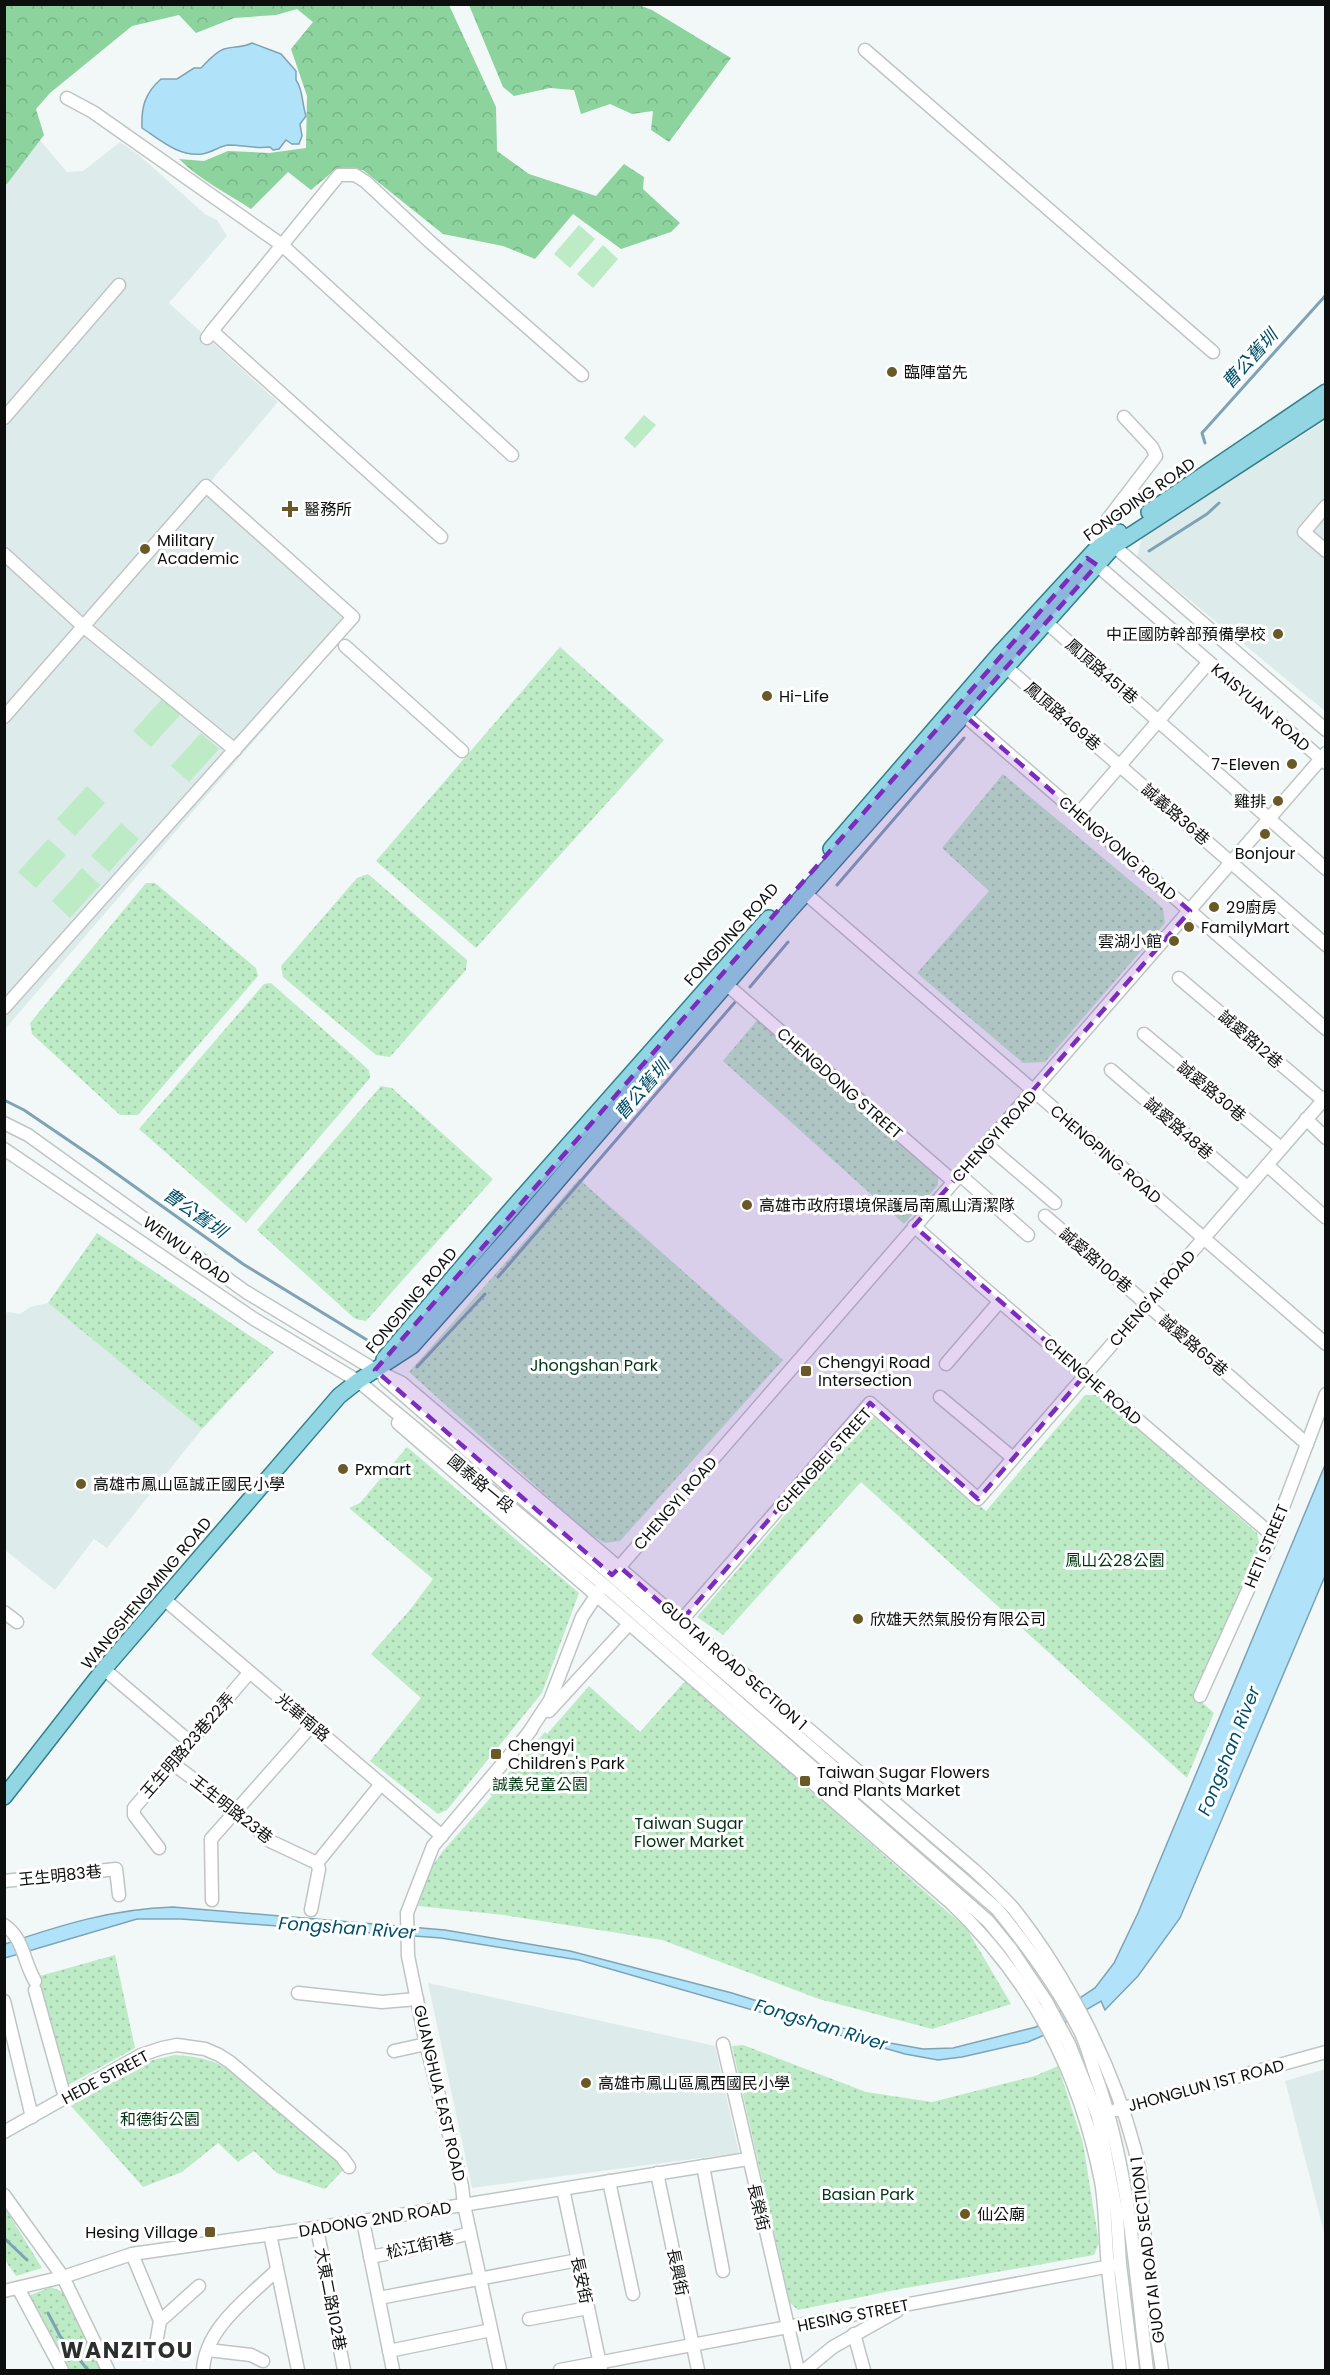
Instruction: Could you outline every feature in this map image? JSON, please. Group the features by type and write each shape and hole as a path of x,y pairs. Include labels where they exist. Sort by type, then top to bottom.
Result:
{"main road":[{"name":"FONGDING ROAD","path":"375,1370 502,1219 818,863 1003,650 1093,557 1326,392"},
{"name":"FONGDING ROAD","path":"1111,543 1326,408"},
{"name":"FONGDING ROAD","path":"375,1370 412,1346 516,1230 805,893 1046,622 1093,557"},
{"name":"WANGSHENGMING ROAD","path":"4,1797 104,1670 339,1396 375,1370"}],"street":[{"path":"865,50 1214,352"},
{"path":"68,98 93,112 282,245 512,455"},
{"path":"441,537 210,335 339,175 355,175 366,182 429,241 582,375"},
{"path":"4,417 119,285"},
{"path":"1093,557 1101,528 1156,456 1152,447 1124,417"},
{"path":"4,717 206,486 353,617 4,1008"},
{"path":"1326,506 1304,532 1326,551"},
{"name":"KAISYUAN ROAD","path":"1111,543 1326,730"},
{"path":"4,554 83,626 235,750"},
{"name":"KAISYUAN ROAD","path":"1093,557 1209,662 1324,759"},
{"name":"鳳頂路451巷","path":"1046,622 1326,869"},
{"path":"345,646 462,751"},
{"path":"1079,813 1209,662"},
{"name":"鳳頂路469巷","path":"1006,667 1120,765"},
{"name":"CHENGYONG ROAD","path":"964,715 1326,1029"},
{"name":"CHENGYI ROAD","path":"608,1581 914,1226 1324,759"},
{"name":"誠義路36巷","path":"1120,765 1326,945"},
{"name":"CHENGPING ROAD","path":"805,893 1326,1344"},
{"name":"誠愛路12巷","path":"1179,978 1324,1099"},
{"name":"CHENGDONG STREET","path":"726,984 956,1178 1028,1235"},
{"name":"誠愛路30巷","path":"1144,1034 1281,1148"},
{"name":"誠愛路48巷","path":"1111,1070 1247,1186"},
{"name":"CHENG'AI ROAD","path":"978,1498 1324,1099"},
{"path":"1306,1119 1326,1138"},
{"name":"WEIWU ROAD","path":"4,1123 37,1141 246,1292 375,1370"},
{"path":"986,1144 1055,1203"},
{"name":"WEIWU ROAD","path":"4,1149 254,1319 358,1381"},
{"path":"1267,1165 1325,1216"},
{"name":"誠愛路100巷","path":"1045,1216 1147,1304"},
{"name":"CHENGHE ROAD","path":"914,1226 1272,1535"},
{"path":"946,1364 1000,1301"},
{"name":"誠愛路65巷","path":"1147,1304 1307,1444"},
{"name":"國泰路一段","path":"375,1370 608,1581"},
{"name":"國泰路一段","path":"358,1381 552,1550 608,1581"},
{"name":"HETI STREET","path":"1200,1696 1272,1535 1326,1394"},
{"path":"940,1396 1013,1458"},
{"name":"CHENGBEI STREET","path":"681,1621 870,1403 978,1498"},
{"path":"527,1735 550,1700 582,1617 608,1581 629,1624 950,1902 978,1928 1040,2002"},
{"name":"GUOTAI ROAD SECTION 1","path":"608,1581 681,1621 974,1870 1011,1906 1041,1946 1061,1990 1086,2032 1104,2114 1130,2212 1162,2370"},
{"name":"GUOTAI ROAD SECTION 1","path":"608,1581 997,1909 1061,1990"},
{"name":"GUOTAI ROAD SECTION 1","path":"608,1581 988,1921 1011,1949 1104,2114 1114,2194 1114,2265 1120,2370"},
{"name":"光華南路","path":"164,1599 442,1836"},
{"path":"4,1612 17,1622"},
{"path":"442,1836 527,1735 629,1624"},
{"path":"104,1670 190,1742"},
{"name":"王生明路23巷22弄","path":"159,1848 134,1815 134,1808 249,1673"},
{"path":"212,1900 212,1839 312,1725"},
{"name":"王生明路23巷","path":"172,1763 236,1811 270,1841 316,1863"},
{"path":"311,1910 319,1869 316,1863 381,1784"},
{"name":"GUANGHUA EAST ROAD","path":"442,1836 433,1846 411,1899 407,1921 408,1956 426,2044 462,2186 464,2205 500,2370"},
{"name":"王生明83巷","path":"4,1881 116,1869 119,1895"},
{"path":"10,1928 35,1985 65,2098"},
{"path":"298,1993 382,2002 417,1999"},
{"path":"4,2001 32,2117"},
{"path":"394,2051 426,2044"},
{"name":"長榮街","path":"723,2044 798,2370"},
{"name":"HEDE STREET","path":"5,2131 141,2055 177,2046 205,2049 230,2062 342,2157 349,2167"},
{"name":"JHONGLUN 1ST ROAD","path":"1104,2114 1326,2052"},
{"name":"DADONG 2ND ROAD","path":"4,2291 63,2277 132,2254 363,2222 748,2159"},
{"path":"703,2166 723,2271"},
{"name":"長興街","path":"657,2173 698,2370"},
{"path":"609,2181 633,2294"},
{"name":"長安街","path":"563,2189 600,2367"},
{"path":"4,2195 63,2277 108,2370"},
{"path":"363,2222 393,2370"},
{"name":"大東二路102巷","path":"317,2228 344,2370"},
{"name":"松江街1巷","path":"370,2257 407,2250 470,2233"},
{"path":"270,2234 298,2370"},
{"path":"132,2254 160,2321 156,2344"},
{"path":"379,2298 578,2260"},
{"name":"GUOTAI ROAD SECTION 1","path":"1140,2260 1147,2370"},
{"name":"HESING STREET","path":"560,2370 600,2367 693,2345 1140,2260"},
{"name":"GUOTAI ROAD SECTION 1","path":"1114,2265 1133,2370"},
{"path":"203,2370 203,2361 224,2320 277,2270"},
{"path":"160,2321 199,2286"},
{"path":"18,2288 62,2370"},
{"path":"805,2370 854,2334 917,2302"},
{"path":"529,2319 588,2308"},
{"path":"389,2350 491,2330"},
{"path":"854,2334 864,2370"},
{"path":"208,2350 251,2355 263,2361"}],"highlighted area":[{"path":"1087,558 1097,565 964,715 1190,911 914,1226 1085,1375 978,1499 870,1403 681,1621 620,1567 612,1575 375,1370"}],"shaded area":[{"name":"Military Academic","path":"45,4 27,125 67,172 83,171 120,142 139,155 206,215 217,220 227,236 169,303 278,402 211,481 361,617 5,1029 4,5"},
{"name":"中正國防幹部預備學校","path":"1325,421 1325,711 1137,557 1142,537"},
{"name":"高雄市鳳山區誠正國民小學","path":"48,1303 202,1429 107,1548 94,1539 55,1590 5,1550 4,1313 20,1314 30,1307"},
{"name":"高雄市鳳山區鳳西國民小學","path":"428,1983 715,2046 739,2153 472,2188"},
{"path":"1326,2069 1325,2236 1285,2081"}],"green space":[{"path":"4,5 449,5 496,107 497,151 529,174 596,196 624,164 644,177 643,189 680,223 671,232 621,249 573,214 535,259 503,246 443,234 363,170 336,169 311,190 288,172 251,209 205,180 179,159 204,161 228,151 269,153 306,148 307,96 291,49 313,22 297,9 276,15 234,18 196,33 179,15 132,26 50,93 36,109 44,135 5,184"},
{"path":"469,5 639,5 652,10 731,58 669,142 651,130 653,111 632,114 610,104 581,114 574,90 550,88 514,96 503,87"},
{"path":"579,225 595,239 570,268 554,254"},
{"path":"603,245 618,259 593,288 577,274"},
{"path":"644,415 656,425 635,448 624,438"},
{"path":"560,647 664,740 476,948 376,861"},
{"path":"163,698 181,714 151,747 133,731"},
{"path":"201,733 219,749 189,782 171,766"},
{"path":"1003,774 1163,908 1165,923 1045,1062 1023,1063 917,973 989,891 942,848"},
{"path":"87,786 105,803 75,836 57,819"},
{"path":"121,823 139,839 109,872 91,856"},
{"path":"48,839 66,855 36,888 18,872"},
{"path":"82,868 100,885 70,918 52,901"},
{"path":"368,874 467,960 466,970 390,1057 376,1055 283,977 281,966 357,878"},
{"path":"146,883 155,883 256,968 258,976 138,1115 120,1115 32,1034 30,1023"},
{"path":"271,983 369,1070 370,1078 246,1223 139,1129 264,984"},
{"path":"758,1019 938,1175 938,1185 904,1224 723,1061"},
{"path":"381,1086 392,1088 493,1179 366,1321 355,1319 257,1230"},
{"name":"Jhongshan Park","path":"579,1179 783,1360 620,1541 605,1543 589,1534 409,1372"},
{"path":"97,1233 274,1352 202,1429 48,1303"},
{"name":"鳳山公28公園","path":"1085,1395 1099,1395 1257,1533 1261,1551 1196,1697 1214,1713 1187,1778 861,1482 723,1635 697,1617 873,1413 986,1511"},
{"path":"407,1447 579,1593 542,1693 447,1810 438,1814 370,1761 421,1698 371,1654 409,1611 433,1579 349,1508 360,1503"},
{"name":"Taiwan Sugar Flower Market","path":"686,1680 967,1929 1011,2004 932,2029 819,1999 662,1940 504,1915 418,1906 428,1872 443,1851 492,1796 490,1794 589,1686 640,1732"},
{"path":"115,1955 135,2048 61,2089 36,1977"},
{"name":"Basian Park","path":"743,2045 866,2092 932,2102 1035,2076 1058,2066 1083,2143 1099,2243 1094,2255 900,2289 798,2310 790,2303 732,2046"},
{"name":"和德街公園","path":"175,2055 208,2060 237,2075 345,2168 325,2189 277,2173 254,2151 238,2162 218,2143 182,2172 143,2187 71,2106 149,2061"},
{"path":"4,2208 42,2268 16,2276 5,2260"},
{"path":"51,2287 63,2292 101,2370 68,2370 28,2296"}],"water":[{"path":"252,43 281,54 296,71 296,80 306,116 300,124 302,136 299,144 292,144 286,140 279,149 273,150 270,147 228,145 205,153 194,154 170,147 142,128 145,101 161,79 177,79 194,68 201,68 221,50"},
{"name":"Fongshan River","path":"1325,1465 1325,1576 1180,1918 1138,1976 1105,2010 1101,2001 1028,2042 938,2060 905,2054 579,1960 441,1938 181,1919 137,1919 5,1958 5,1944 46,1930 129,1911 173,1907 445,1930 570,1951 732,1993 890,2043 923,2049 953,2048 1036,2027 1095,1988 1114,1963 1138,1913"}],"waterway":[{"name":"曹公舊圳","path":"1205,443 1202,433 1326,295"},
{"name":"曹公舊圳","path":"1149,551 1207,514 1219,503"},
{"name":"曹公舊圳","path":"837,885 964,738"},
{"name":"曹公舊圳","path":"750,987 788,942"},
{"name":"曹公舊圳","path":"498,1277 736,1001"},
{"name":"曹公舊圳","path":"4,1100 24,1110 96,1159 243,1264 372,1343"},
{"name":"曹公舊圳","path":"417,1367 485,1294"},
{"path":"4,2238 27,2260"},
{"path":"48,2313 60,2336 88,2370"}],"place":[{"name":"臨陣當先","path":"892,372"},
{"name":"醫務所","path":"290,509"},
{"name":"Military Academic","path":"145,549"},
{"name":"中正國防幹部預備學校","path":"1278,634"},
{"name":"Hi-Life","path":"767,696"},
{"name":"7-Eleven","path":"1292,764"},
{"name":"雞排","path":"1278,801"},
{"name":"Bonjour","path":"1265,834"},
{"name":"29廚房","path":"1214,907"},
{"name":"FamilyMart","path":"1189,927"},
{"name":"雲湖小館","path":"1174,941"},
{"name":"高雄市政府環境保護局南鳳山清潔隊","path":"747,1205"},
{"name":"Chengyi Road Intersection","path":"806,1371"},
{"name":"Pxmart","path":"343,1469"},
{"name":"高雄市鳳山區誠正國民小學","path":"81,1484"},
{"name":"欣雄天然氣股份有限公司","path":"858,1619"},
{"name":"Chengyi Children's Park","path":"496,1754"},
{"name":"Taiwan Sugar Flowers and Plants Market","path":"805,1781"},
{"name":"高雄市鳳山區鳳西國民小學","path":"586,2083"},
{"name":"仙公廟","path":"965,2214"},
{"name":"Hesing Village","path":"210,2232"}],"district":[{"name":"WANZITOU","path":"127,2350"}],"park label":[{"name":"誠義兒童公園","path":"540,1784"}]}
